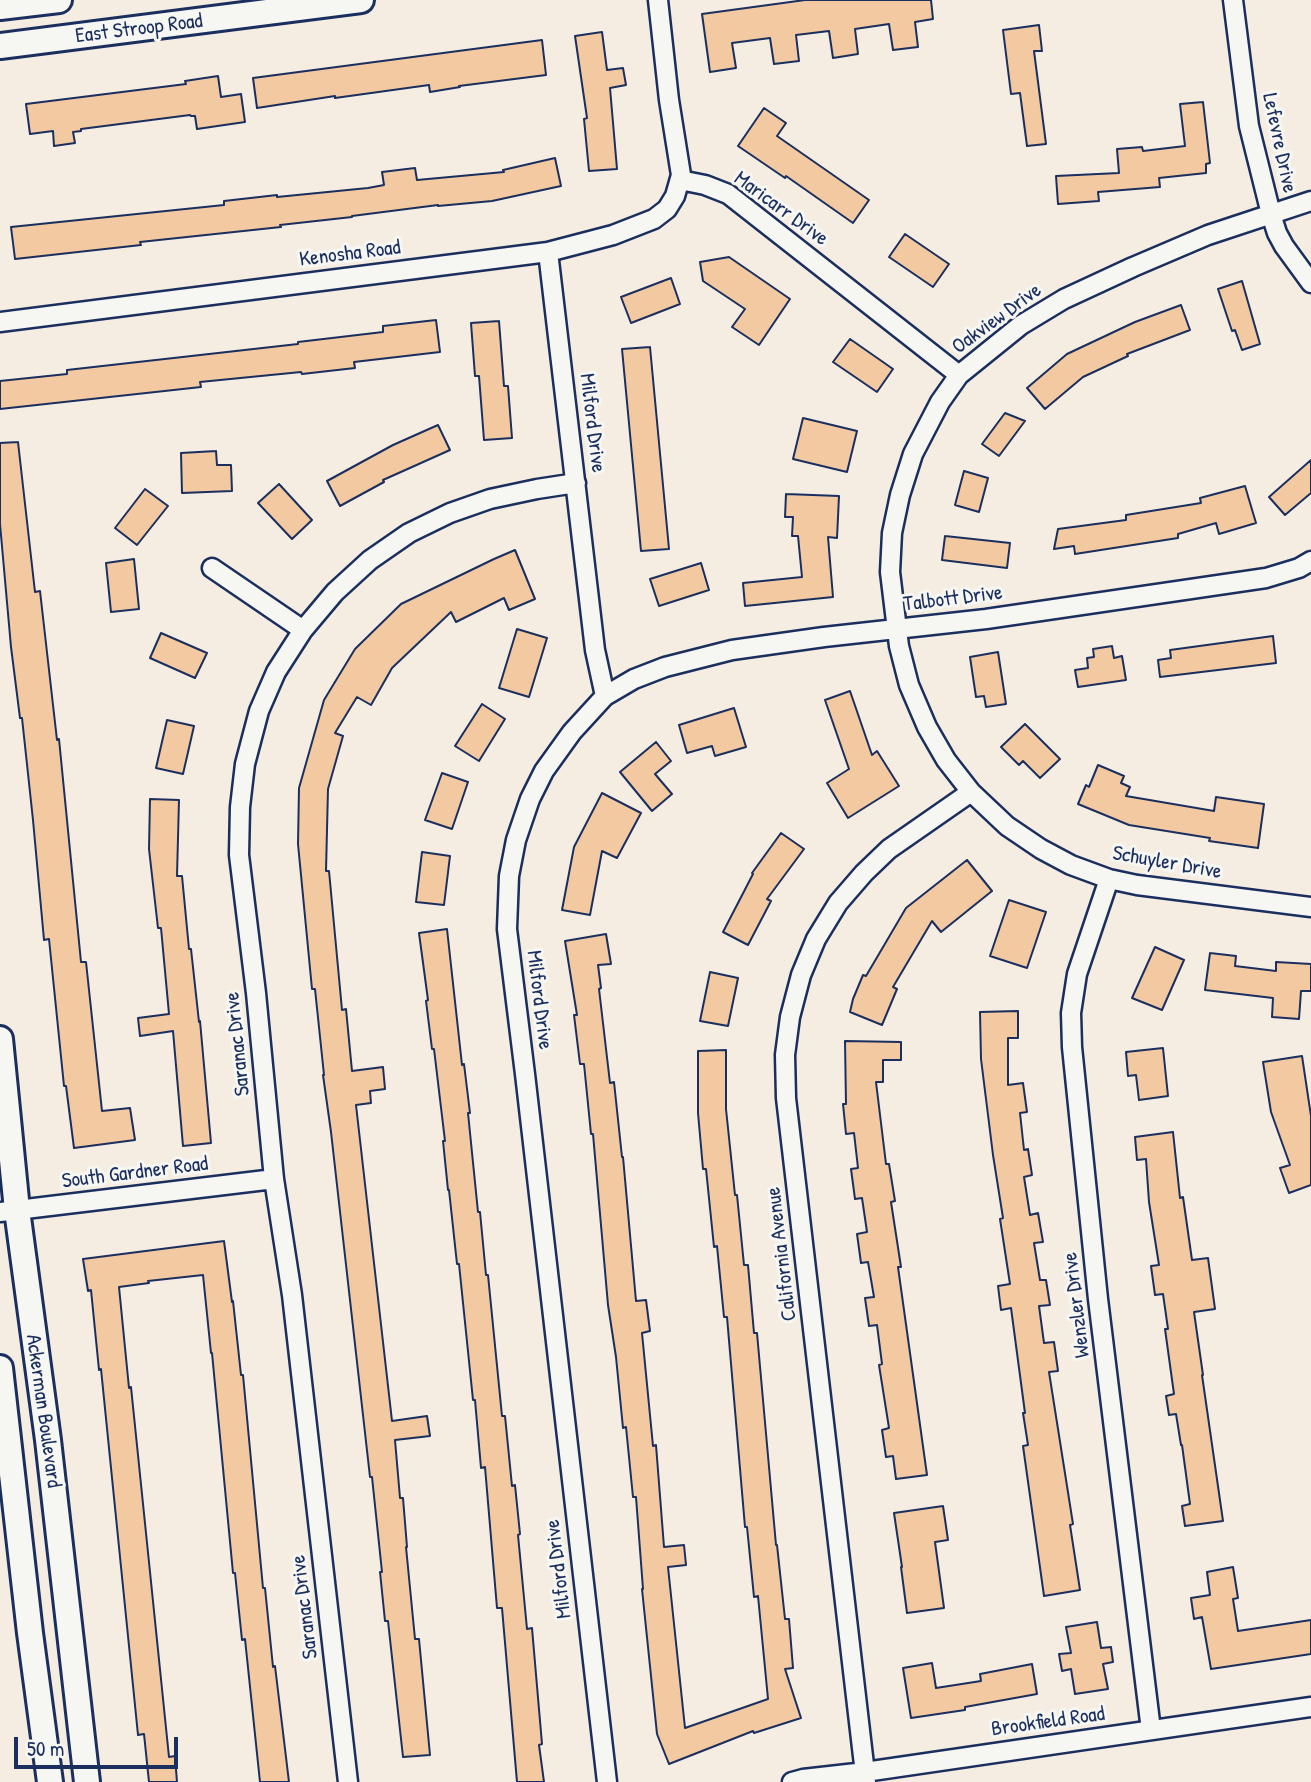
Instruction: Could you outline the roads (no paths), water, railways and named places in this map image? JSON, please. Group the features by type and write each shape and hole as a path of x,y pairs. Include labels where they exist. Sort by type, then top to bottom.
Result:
{"street":[{"name":"East Stroop Road","path":"0,7 59,0"},
{"name":"East Stroop Road","path":"0,46 361,0"},
{"path":"658,0 680,180"},
{"name":"Lefevre Drive","path":"1233,0 1249,126 1270,214 1284,246 1311,283"},
{"name":"Kenosha Road","path":"0,322 548,252 613,235 654,219 667,209 680,180"},
{"name":"Maricarr Drive","path":"680,180 729,194 959,375"},
{"name":"Oakview Drive","path":"896,628 890,572 892,533 900,495 914,454 940,402 959,375 1021,325 1064,299 1208,235 1311,201"},
{"name":"Milford Drive","path":"548,252 595,650 605,696 572,732 544,771 530,799 516,840 509,876 506,914 607,1782"},
{"name":"Saranac Drive","path":"348,1782 292,1296 274,1179 239,855 240,807 246,764 259,711 276,672 303,630 335,592 370,560 410,533 450,513 490,499 576,483"},
{"name":"Talbott Drive","path":"605,696 634,679 665,667 732,650 999,617 1266,578 1299,568 1311,561"},
{"path":"212,568 303,630"},
{"name":"Schuyler Drive","path":"896,628 909,685 927,727 946,760 971,792 1007,826 1041,849 1109,879 1311,907"},
{"name":"California Avenue","path":"865,1777 786,1098 785,1055 790,1017 801,975 816,939 838,903 889,849 971,792"},
{"name":"Wenzler Drive","path":"1109,879 1077,974 1071,1013 1072,1047 1098,1299 1151,1730"},
{"name":"Ackerman Boulevard","path":"0,1039 9,1211 48,1440 87,1782"},
{"name":"South Gardner Road","path":"9,1211 274,1179"},
{"name":"Ackerman Boulevard","path":"0,1368 50,1782"},
{"name":"Brookfield Road","path":"792,1782 803,1779 865,1777 1311,1707"}]}
